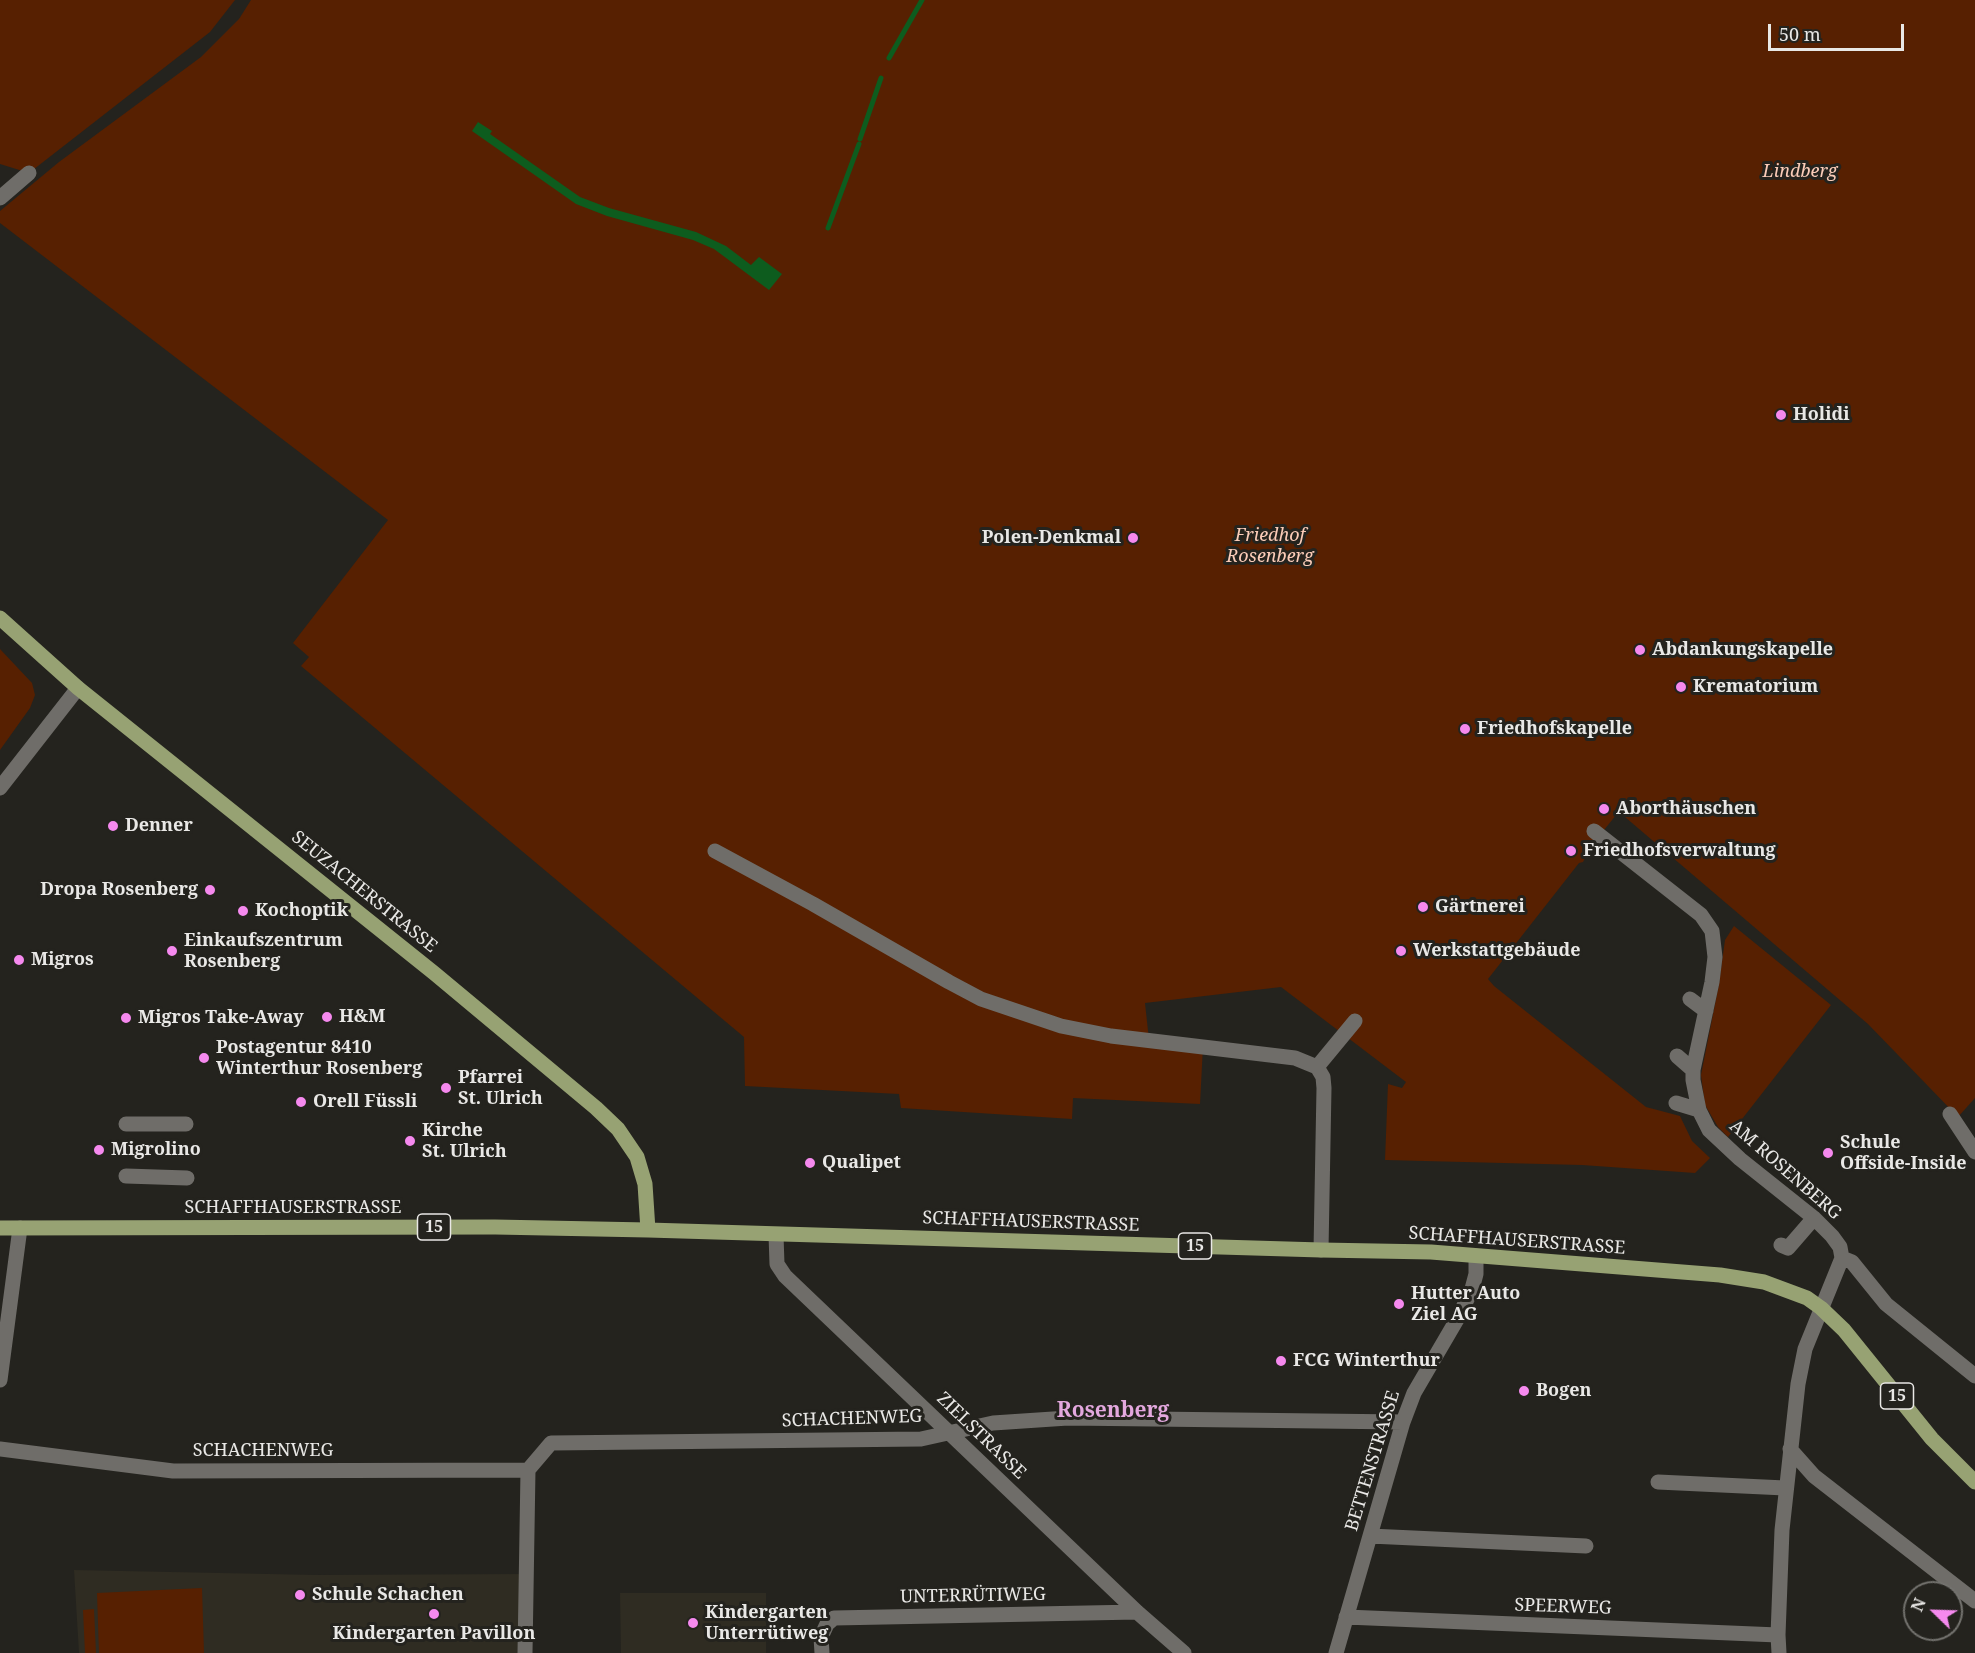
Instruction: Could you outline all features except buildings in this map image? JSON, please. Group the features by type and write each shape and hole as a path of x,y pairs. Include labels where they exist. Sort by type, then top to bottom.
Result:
{"main road":[{"name":"SEUZACHERSTRASSE","path":"0,618 78,688 434,973 596,1108 618,1129 636,1157 645,1184 648,1230"},
{"name":"SCHAFFHAUSERSTRASSE","path":"0,1228 495,1227 648,1230 1431,1252 1720,1275 1764,1282 1807,1298 1821,1308 1844,1330 1932,1439 1975,1482"}],"street":[{"path":"0,198 29,172"},
{"path":"0,788 78,688"},
{"name":"AM ROSENBERG","path":"1594,831 1701,915 1708,923 1714,940 1715,957 1694,1070 1695,1096 1699,1110 1709,1130 1722,1144 1814,1218 1832,1236 1840,1247 1842,1258"},
{"path":"715,851 981,999 1061,1026 1111,1036 1295,1058 1317,1067 1323,1077 1324,1088 1321,1250"},
{"path":"1690,999 1706,1011"},
{"path":"1317,1067 1355,1021"},
{"path":"1677,1056 1694,1070"},
{"path":"1676,1103 1699,1110"},
{"path":"1950,1114 1975,1152"},
{"path":"126,1124 186,1124"},
{"path":"126,1176 187,1178"},
{"path":"1781,1245 1788,1248 1814,1218"},
{"path":"0,1380 20,1228"},
{"name":"ZIELSTRASSE","path":"776,1235 777,1264 785,1276 1137,1612 1184,1653"},
{"name":"BETTENSTRASSE","path":"1336,1653 1403,1422 1414,1393 1468,1298 1476,1274 1476,1256"},
{"path":"1779,1653 1782,1530 1798,1384 1805,1349 1842,1258 1852,1262 1886,1304 1975,1376"},
{"name":"SCHACHENWEG","path":"0,1449 173,1471 528,1470 551,1443 921,1439 993,1423 1068,1418 1403,1422"},
{"path":"1790,1449 1814,1476 1975,1601"},
{"path":"525,1653 528,1470"},
{"path":"1658,1482 1785,1488"},
{"path":"1370,1536 1586,1546"},
{"name":"UNTERRÜTIWEG","path":"822,1645 827,1624 834,1618 1137,1612"},
{"name":"SPEERWEG","path":"1346,1617 1778,1635"}],"shaded area":[{"path":"478,122 492,131 490,134 580,197 609,208 696,232 726,246 751,265 759,257 782,274 769,290 714,249 693,240 607,216 576,204 472,131"},
{"name":"Schule Schachen","path":"74,1570 317,1575 526,1574 525,1653 79,1653"},
{"name":"Kindergarten Unterrütiweg","path":"620,1593 766,1593 766,1653 621,1653"}],"green space":[{"path":"0,0 235,0 210,32 29,173 0,164"},
{"name":"Friedhof Rosenberg","path":"251,0 1975,0 1975,1098 1958,1117 1868,1024 1625,817 1621,809 1591,846 1583,862 1579,863 1488,979 1646,1107 1680,1116 1692,1141 1710,1158 1695,1173 1582,1165 1385,1160 1388,1084 1402,1088 1406,1082 1281,987 1145,1003 1149,1040 1203,1046 1200,1104 1073,1098 1072,1119 901,1108 899,1094 745,1086 744,1037 301,666 309,657 293,643 388,520 0,223 0,211 59,162 201,57 239,19"},
{"path":"0,649 32,683 35,695 30,708 0,750"},
{"path":"1734,926 1831,1005 1728,1137 1718,1127 1705,1105 1701,1075 1725,940"},
{"path":"202,1588 204,1653 99,1653 97,1593"},
{"path":"94,1609 96,1653 85,1653 83,1610"}],"waterway":[{"path":"889,58 922,0"},
{"path":"860,139 881,78"},
{"path":"828,228 859,144"}],"place":[{"name":"Holidi","path":"1781,415"},
{"name":"Polen-Denkmal","path":"1133,538"},
{"name":"Abdankungskapelle","path":"1640,650"},
{"name":"Krematorium","path":"1681,687"},
{"name":"Friedhofskapelle","path":"1465,729"},
{"name":"Aborthäuschen","path":"1604,809"},
{"name":"Denner","path":"113,826"},
{"name":"Friedhofsverwaltung","path":"1571,851"},
{"name":"Dropa Rosenberg","path":"210,890"},
{"name":"Gärtnerei","path":"1423,907"},
{"name":"Kochoptik","path":"243,911"},
{"name":"Einkaufszentrum Rosenberg","path":"172,951"},
{"name":"Werkstattgebäude","path":"1401,951"},
{"name":"Migros","path":"19,960"},
{"name":"H&M","path":"327,1017"},
{"name":"Migros Take-Away","path":"126,1018"},
{"name":"Postagentur 8410 Winterthur Rosenberg","path":"204,1058"},
{"name":"Pfarrei St. Ulrich","path":"446,1088"},
{"name":"Orell Füssli","path":"301,1102"},
{"name":"Kirche St. Ulrich","path":"410,1141"},
{"name":"Migrolino","path":"99,1150"},
{"name":"Schule Offside-Inside","path":"1828,1153"},
{"name":"Qualipet","path":"810,1163"},
{"name":"Hutter Auto Ziel AG","path":"1399,1304"},
{"name":"FCG Winterthur","path":"1281,1361"},
{"name":"Bogen","path":"1524,1391"},
{"name":"Schule Schachen","path":"300,1595"},
{"name":"Kindergarten Pavillon","path":"434,1614"},
{"name":"Kindergarten Unterrütiweg","path":"693,1623"}],"district":[{"name":"Rosenberg","path":"1113,1411"}],"park label":[{"name":"Lindberg","path":"1800,172"}]}
